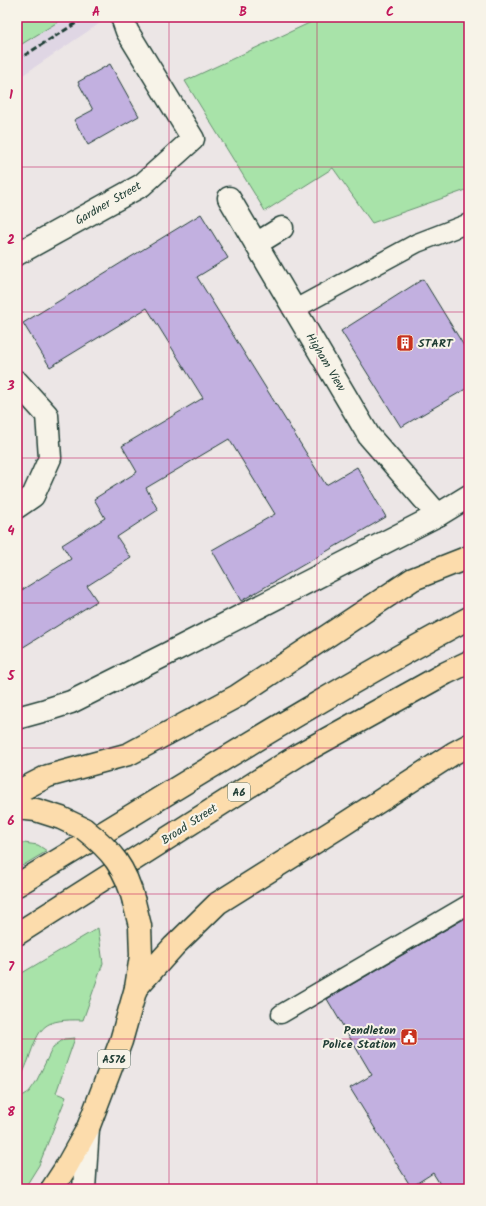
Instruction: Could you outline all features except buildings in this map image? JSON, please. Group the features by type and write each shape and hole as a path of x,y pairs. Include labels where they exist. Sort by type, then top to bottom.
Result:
{"highway":[{"path":"17,792 48,776 129,754 237,696 413,579 469,557"},
{"path":"17,885 409,650 469,618"},
{"name":"Broad Street","path":"17,934 300,754 446,673 469,662"},
{"path":"136,988 174,946 218,903 454,753 469,745"},
{"name":"A576","path":"17,808 36,810 61,818 84,829 97,839 112,854 130,886 140,926 141,956 136,988 121,1041 88,1128 66,1169 52,1189"}],"street":[{"name":"Gardner Street","path":"17,254 142,185 193,139 127,31 122,17"},
{"name":"Higham View","path":"229,198 370,436 438,515"},
{"path":"256,244 282,228"},
{"path":"17,382 47,415 50,458 33,496 17,507"},
{"path":"17,718 46,710 78,698 165,656 438,515 469,496"},
{"path":"84,1189 88,1128"}],"lane":[{"path":"295,309 418,243 469,223"},
{"path":"281,1014 469,904"}],"shaded area":[{"path":"17,17 109,17 17,79"}],"green space":[{"path":"17,17 66,17 17,47"},
{"path":"322,17 469,17 469,196 466,190 372,223 333,168 265,211 185,81"},
{"path":"17,842 38,845 47,851 17,869"},
{"path":"98,928 103,963 83,1020 59,1021 51,1023 45,1027 36,1039 24,1071 17,1080 17,976"},
{"path":"75,1038 56,1093 66,1097 39,1165 24,1189 17,1189 17,1099 29,1092 36,1082 53,1047 64,1039"}],"railway":[{"path":"17,60 86,17"}],"place":[{"name":"START","path":"405,343"},
{"name":"Pendleton Police Station","path":"409,1037"}]}
